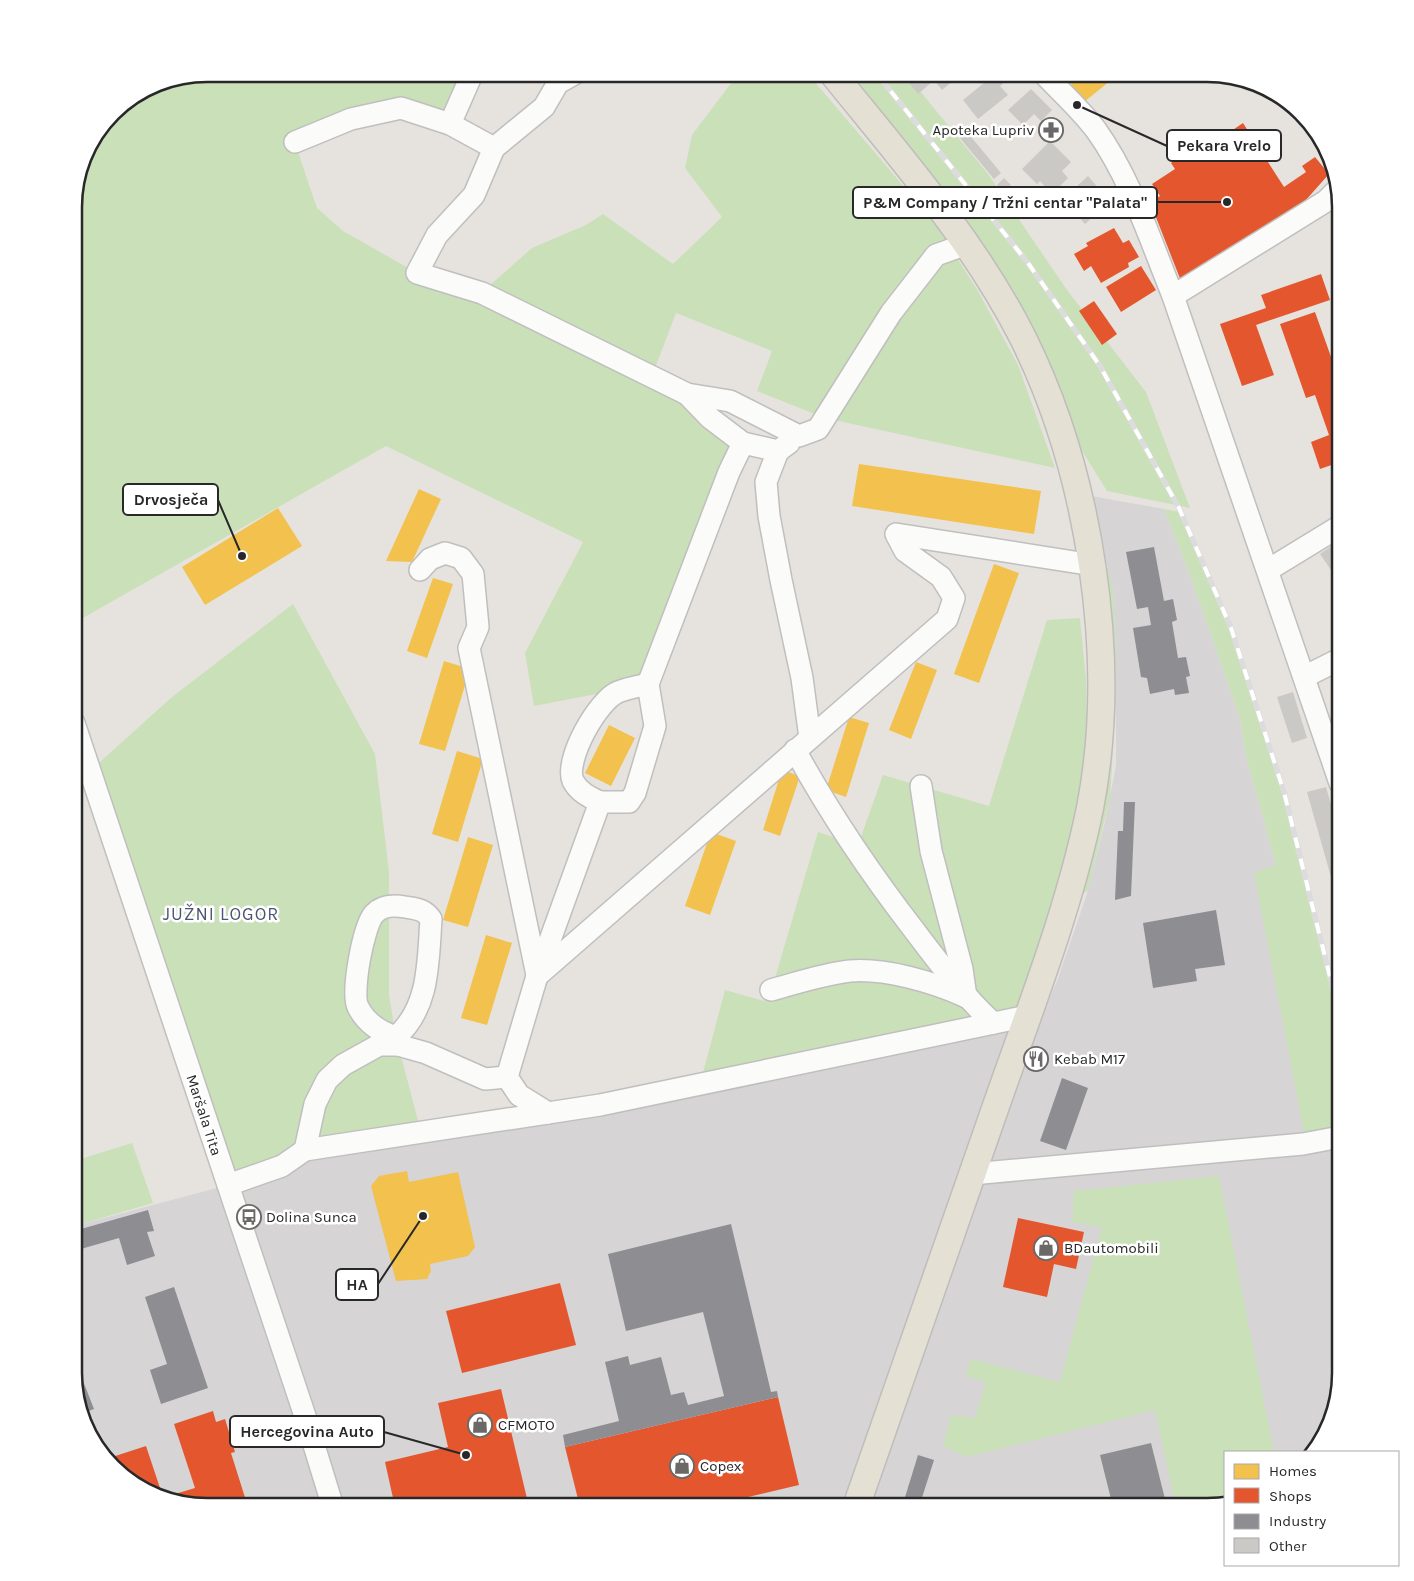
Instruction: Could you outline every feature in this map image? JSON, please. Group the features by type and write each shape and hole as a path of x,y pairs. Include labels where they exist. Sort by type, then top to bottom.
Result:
{"main road":[{"path":"840,83 967,244 999,295 1039,373 1067,456 1093,564 1101,666 1098,755 1090,809 1076,862 1028,1016 859,1498"}],"street":[{"path":"450,124 468,83"},
{"path":"558,83 544,107 494,148 474,195 437,235 417,273 482,293 687,394 730,401 799,436"},
{"path":"1052,83 1095,129 1119,169 1173,296 1332,759"},
{"path":"295,142 351,119 401,108 450,124 494,148"},
{"path":"1173,296 1331,196"},
{"path":"967,244 936,255 891,314 818,429 799,436 778,452 766,482 769,516 802,678 802,744 824,804 874,878 966,997 993,1023"},
{"path":"687,394 710,418 743,442 778,452"},
{"path":"648,684 617,692 600,708 576,750 571,769 573,781 582,793 600,802 629,802 636,793 655,726 648,684 729,472 743,442"},
{"path":"1268,570 1332,531"},
{"path":"537,976 947,619 954,598 941,577 905,551 896,534 1093,564"},
{"path":"420,570 430,559 445,553 461,558 473,574 478,627 469,648 537,976"},
{"path":"1304,677 1332,663"},
{"name":"Maršala Tita","path":"83,748 330,1498"},
{"path":"921,786 931,851 962,969 966,997"},
{"path":"507,1077 537,976 600,802"},
{"path":"305,1150 315,1104 327,1080 343,1065 379,1045 397,1041 413,1019 423,997 431,919 425,911 395,904 384,907 373,915 366,930 360,956 356,994 357,1005 366,1020 397,1041 485,1079 507,1077"},
{"path":"771,990 813,978 852,971 886,974 921,981 966,997"},
{"path":"228,1185 282,1166 305,1150 600,1105 1028,1016"},
{"path":"507,1077 519,1095 548,1113"},
{"path":"972,1174 1303,1144 1332,1139"}],"shaded area":[{"path":"1091,496 1164,509 1191,578 1240,718 1246,756 1276,865 1254,874 1332,1113 1332,1374 1327,1406 1322,1421 1304,1451 1224,1451 1224,1497 1215,1498 207,1498 175,1494 152,1486 125,1468 113,1456 99,1436 89,1414 85,1398 82,1374 82,1224 228,1185 305,1150 1028,1016 976,1166 1057,981 1086,897 1104,826 1116,766 1116,649 1113,591"}],"green space":[{"path":"199,83 468,83 450,124 401,108 295,143 317,208 343,231 417,273 481,293 532,248 586,225 603,214 673,264 722,217 685,168 692,135 731,83 816,83 934,222 978,291 1018,365 1055,468 825,418 757,391 772,351 676,313 652,376 743,443 648,684 534,706 525,653 583,542 386,446 83,618 83,199 89,167 95,152 108,131 125,113 152,95 167,89"},
{"path":"853,83 913,83 988,174 1067,290 1146,392 1190,508 1107,491"},
{"path":"1164,509 1180,512 1231,628 1284,792 1332,989 1332,1132 1305,1137 1254,873 1276,865 1246,756 1240,718 1191,578"},
{"path":"1108,568 1113,591 1116,649 1116,702 1110,797 1088,890 1080,896 1102,569"},
{"path":"293,604 375,754 389,872 389,995 396,1037 421,1132 359,1142 228,1185 90,771 172,697"},
{"path":"1080,618 1086,681 1088,814 1028,1016 700,1084 725,990 768,1002 818,832 858,845 883,775 989,806 1047,620"},
{"path":"132,1143 153,1203 82,1224 82,1158"},
{"path":"1219,1176 1274,1451 1224,1451 1224,1497 1174,1498 1155,1410 967,1457 943,1446 951,1415 975,1418 986,1382 966,1376 971,1359 1060,1382 1102,1227 1072,1222 1074,1191"}],"building: Homes":[{"path":"1070,83 1108,83 1084,102"},
{"path":"859,464 1041,491 1034,534 852,506"},
{"path":"419,489 441,499 412,562 386,561"},
{"path":"278,508 302,546 205,605 182,567"},
{"path":"994,564 1019,573 979,683 954,674"},
{"path":"433,578 453,584 427,658 407,651"},
{"path":"444,661 470,669 445,751 419,744"},
{"path":"916,662 937,670 911,739 889,730"},
{"path":"849,717 869,723 846,797 826,790"},
{"path":"609,725 635,738 611,786 585,773"},
{"path":"457,751 483,759 458,842 432,834"},
{"path":"782,770 800,776 780,836 763,830"},
{"path":"711,832 736,841 710,915 685,906"},
{"path":"468,837 493,845 468,927 443,920"},
{"path":"486,935 512,943 487,1025 461,1018"},
{"path":"407,1171 409,1182 458,1172 475,1247 468,1256 430,1264 431,1271 427,1279 396,1281 371,1186 379,1176"}],"building: Shops":[{"path":"1243,123 1284,187 1306,172 1302,166 1315,157 1326,170 1327,176 1305,201 1181,281 1150,202 1160,196 1152,184 1175,169 1171,163 1211,135 1215,142"},
{"path":"1114,228 1123,243 1129,240 1139,257 1128,263 1129,267 1101,283 1091,266 1084,271 1074,254 1088,246 1086,243"},
{"path":"1141,266 1156,290 1121,312 1106,287"},
{"path":"1321,274 1330,300 1256,325 1274,375 1242,386 1220,324 1266,308 1261,295"},
{"path":"1094,301 1117,334 1102,345 1079,311"},
{"path":"1315,312 1332,360 1332,465 1320,469 1311,442 1329,435 1315,395 1306,398 1280,324"},
{"name":"Kebab M17","path":"1034,1051 1043,1055 1037,1068 1028,1064"},
{"name":"BDautomobili","path":"1018,1218 1084,1232 1076,1269 1054,1264 1047,1297 1003,1287"},
{"path":"560,1283 576,1345 462,1373 446,1311"},
{"path":"501,1389 527,1498 393,1498 385,1462 448,1447 438,1403"},
{"name":"Copex","path":"778,1397 799,1485 744,1498 578,1498 565,1447"},
{"path":"213,1411 216,1422 225,1419 235,1452 231,1453 245,1498 207,1498 175,1494 195,1488 174,1424"},
{"path":"146,1446 160,1489 152,1486 125,1468 114,1457"}],"building: Industry":[{"path":"1154,547 1164,601 1173,599 1177,620 1172,622 1178,658 1186,657 1190,676 1186,677 1189,693 1175,695 1174,689 1150,694 1147,678 1141,677 1133,628 1151,625 1148,607 1137,609 1126,552"},
{"path":"1124,802 1135,802 1131,896 1115,900 1118,831 1123,831"},
{"path":"1216,910 1225,965 1195,969 1197,981 1153,988 1143,923"},
{"path":"1062,1078 1088,1088 1066,1150 1040,1141"},
{"path":"148,1210 154,1231 147,1232 155,1256 127,1265 119,1238 82,1249 82,1229"},
{"path":"731,1224 771,1392 777,1391 778,1397 565,1447 563,1435 619,1421 605,1362 628,1356 630,1365 661,1357 671,1395 684,1392 688,1405 724,1396 703,1312 626,1331 608,1254"},
{"path":"174,1287 208,1388 161,1404 150,1370 167,1364 145,1297"},
{"path":"83,1380 94,1409 88,1411"},
{"path":"1151,1443 1165,1498 1111,1498 1100,1455"},
{"path":"918,1455 934,1460 922,1498 905,1498"}],"building: Other":[{"path":"909,83 931,83 918,94"},
{"path":"936,83 950,83 942,90"},
{"path":"984,83 1002,83 1000,86 1008,95 978,119 963,100"},
{"path":"1031,89 1052,110 1041,121 1034,114 1023,125 1008,110"},
{"path":"967,132 1001,173 994,179 960,138"},
{"path":"1050,141 1071,162 1062,171 1068,178 1052,194 1040,181 1037,184 1022,169"},
{"path":"1088,176 1101,191 1097,194 1106,205 1085,224 1063,199"},
{"path":"1004,178 1011,185 1003,192 997,185"},
{"path":"1332,546 1332,569 1331,570 1320,554"},
{"path":"1293,692 1307,738 1292,743 1277,697"},
{"path":"1326,787 1332,808 1331,877 1307,792"}],"railway":[{"path":"884,83 1028,263 1100,366 1179,508 1231,628 1284,792 1332,985"}],"place":[{"name":"Pekara Vrelo","path":"1077,105"},
{"name":"Apoteka Lupriv","path":"1051,130"},
{"name":"P&M Company / Tržni centar \"Palata\"","path":"1227,202"},
{"name":"Drvosječa","path":"242,556"},
{"name":"Kebab M17","path":"1036,1059"},
{"name":"HA","path":"423,1216"},
{"name":"Dolina Sunca","path":"249,1217"},
{"name":"BDautomobili","path":"1046,1248"},
{"name":"CFMOTO","path":"480,1425"},
{"name":"Hercegovina Auto","path":"466,1455"},
{"name":"Copex","path":"682,1466"}],"district":[{"name":"JUŽNI LOGOR","path":"221,914"}]}
